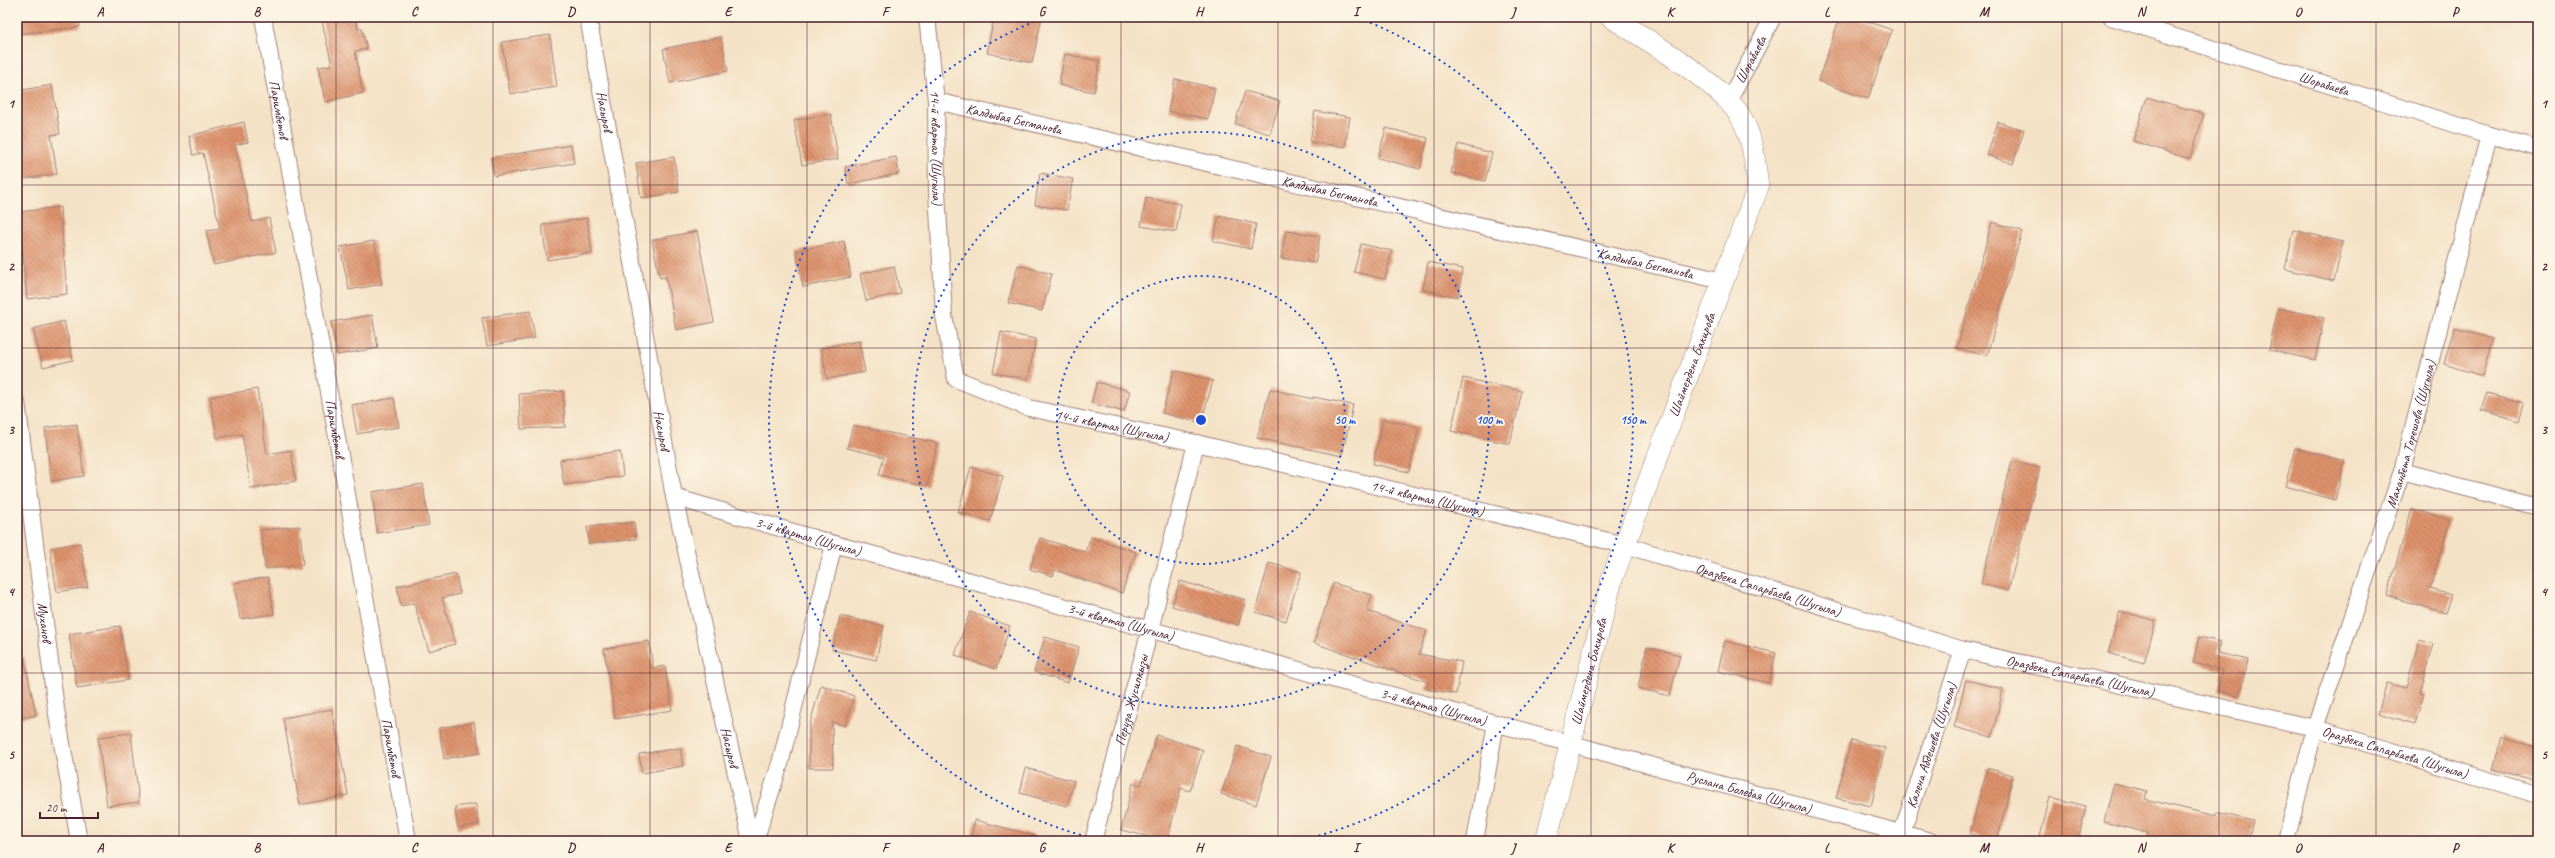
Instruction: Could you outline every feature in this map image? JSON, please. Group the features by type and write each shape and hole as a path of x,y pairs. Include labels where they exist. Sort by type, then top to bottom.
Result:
{"street":[{"name":"Паримбетов","path":"263,17 408,841"},
{"name":"Насыров","path":"588,17 674,497 751,841"},
{"name":"14-й квартал (Шугыла)","path":"927,17 936,101 937,191 944,316 956,379 1029,408 1196,443 1625,545"},
{"name":"Шаймердена Бакирова","path":"1546,841 1612,579 1758,187 1754,153 1739,114 1711,85 1611,17"},
{"name":"Шорабаева","path":"1728,102 1773,17"},
{"name":"Шорабаева","path":"2111,17 2489,135 2538,148"},
{"name":"Калдыбая Бегманова","path":"936,101 1723,281"},
{"name":"Маханбета Торешова (Шугыла)","path":"2286,841 2315,728 2402,471 2489,135"},
{"name":"Муханов","path":"17,402 56,709 79,841"},
{"name":"Перуза Жусипкызы","path":"1093,841 1150,630 1196,443"},
{"path":"2402,471 2538,507"},
{"name":"3-й квартал (Шугыла)","path":"674,497 834,544 1570,742"},
{"path":"755,841 780,764 834,544"},
{"name":"Оразбека Сапарбаева (Шугыла)","path":"1625,545 1963,650 2315,728 2538,796"},
{"name":"Калена Абдешева (Шугыла)","path":"1900,837 1963,650"},
{"path":"1475,841 1496,723"},
{"name":"Руслана Болебая (Шугыла)","path":"1570,742 1900,837 1930,841"}],"building":[{"path":"17,17 79,17 80,27 17,34"},
{"path":"321,17 355,17 358,29 362,28 367,49 355,51 363,93 325,102 318,67 332,65"},
{"path":"994,17 1042,17 1032,63 987,53"},
{"path":"1840,17 1855,17 1892,30 1868,99 1818,81"},
{"path":"550,35 557,87 510,94 502,42"},
{"path":"721,37 728,71 670,83 663,49"},
{"path":"1065,54 1100,61 1094,92 1059,85"},
{"path":"1175,79 1215,88 1208,119 1168,111"},
{"path":"52,85 60,134 51,135 57,174 17,180 17,91"},
{"path":"1245,91 1280,101 1270,134 1235,124"},
{"path":"2147,97 2204,114 2190,159 2133,141"},
{"path":"1315,111 1350,117 1345,147 1310,142"},
{"path":"831,114 838,159 802,165 794,120"},
{"path":"244,122 248,142 235,145 252,222 269,218 276,252 214,265 206,231 220,229 203,153 193,155 189,136"},
{"path":"1998,122 2024,130 2013,164 1987,155"},
{"path":"1386,128 1428,138 1420,169 1378,158"},
{"path":"1458,144 1492,153 1485,181 1451,173"},
{"path":"571,145 574,163 494,176 491,158"},
{"path":"674,157 679,192 641,198 636,163"},
{"path":"896,157 899,174 848,184 845,167"},
{"path":"1040,173 1073,179 1067,210 1035,205"},
{"path":"1146,198 1181,204 1176,232 1141,226"},
{"path":"60,207 67,294 27,299 19,212"},
{"path":"1219,216 1256,224 1251,249 1213,241"},
{"path":"587,218 592,253 547,260 542,225"},
{"path":"1992,222 2022,231 1987,356 1957,348"},
{"path":"2294,230 2343,242 2334,281 2285,269"},
{"path":"697,231 714,322 676,330 666,277 660,278 652,240"},
{"path":"1286,231 1320,236 1315,263 1281,258"},
{"path":"374,241 382,284 349,290 340,247"},
{"path":"844,241 851,277 803,287 796,251"},
{"path":"1361,244 1392,251 1385,279 1354,272"},
{"path":"1428,262 1463,269 1458,297 1423,290"},
{"path":"1018,265 1052,274 1042,311 1008,303"},
{"path":"894,266 900,293 866,301 860,274"},
{"path":"2278,308 2324,318 2315,360 2269,350"},
{"path":"530,311 535,338 487,346 482,318"},
{"path":"372,315 378,348 337,355 331,322"},
{"path":"64,321 73,360 43,367 33,329"},
{"path":"2454,328 2493,339 2482,376 2444,364"},
{"path":"1001,332 1036,339 1028,379 993,373"},
{"path":"859,341 865,372 827,379 821,348"},
{"path":"1174,370 1213,381 1201,423 1162,413"},
{"path":"1463,378 1522,391 1510,444 1451,431"},
{"path":"1097,382 1130,391 1124,412 1091,403"},
{"path":"257,389 267,454 291,450 296,481 251,489 242,434 217,438 210,397"},
{"path":"1270,389 1313,399 1313,397 1353,405 1342,456 1257,438"},
{"path":"563,391 565,427 521,429 519,394"},
{"path":"2487,393 2524,403 2519,421 2481,410"},
{"path":"394,398 399,427 357,434 352,405"},
{"path":"1383,419 1419,427 1409,472 1373,464"},
{"path":"77,424 84,476 51,481 45,428"},
{"path":"853,425 937,443 927,486 879,475 884,457 847,448"},
{"path":"2295,448 2345,461 2335,500 2285,486"},
{"path":"620,451 623,476 564,485 560,460"},
{"path":"2012,461 2040,468 2008,591 1981,584"},
{"path":"971,467 1003,476 990,521 958,512"},
{"path":"423,484 429,525 377,533 372,492"},
{"path":"2412,509 2450,520 2430,589 2452,595 2446,613 2387,596"},
{"path":"634,522 636,539 589,544 587,527"},
{"path":"300,526 303,565 265,569 261,530"},
{"path":"1091,537 1136,552 1122,593 1055,570 1053,576 1030,569 1040,538 1085,552"},
{"path":"80,543 88,587 57,592 50,548"},
{"path":"1269,563 1301,572 1286,621 1255,612"},
{"path":"456,574 460,594 442,598 455,644 429,651 414,603 401,606 397,586"},
{"path":"268,577 274,614 240,619 234,583"},
{"path":"1180,581 1246,600 1238,625 1172,606"},
{"path":"1333,583 1372,595 1367,611 1427,631 1419,654 1462,662 1456,694 1426,689 1428,682 1314,643"},
{"path":"2120,611 2156,621 2144,663 2108,653"},
{"path":"970,612 1010,626 996,669 955,655"},
{"path":"840,616 884,626 876,660 832,650"},
{"path":"120,626 128,680 77,688 69,634"},
{"path":"1045,637 1079,647 1068,683 1034,672"},
{"path":"2199,637 2221,642 2218,653 2248,660 2239,696 2218,691 2222,670 2193,663"},
{"path":"2419,640 2434,644 2420,693 2424,694 2415,724 2378,713 2387,683 2406,688"},
{"path":"649,641 653,668 665,666 672,710 615,719 604,649"},
{"path":"1725,641 1776,653 1769,683 1718,671"},
{"path":"1647,647 1680,655 1670,696 1638,688"},
{"path":"24,657 36,715 17,719 17,658"},
{"path":"1966,680 2003,689 1992,737 1954,727"},
{"path":"821,685 854,696 845,726 832,722 833,768 809,768 809,727"},
{"path":"332,709 348,795 300,805 283,718"},
{"path":"474,722 480,753 444,759 439,728"},
{"path":"131,733 139,802 107,806 98,737"},
{"path":"1157,735 1203,750 1190,791 1181,788 1167,841 1121,830 1133,783 1141,785"},
{"path":"2502,737 2538,747 2538,764 2534,780 2493,769"},
{"path":"1851,740 1885,748 1871,806 1836,798"},
{"path":"1237,746 1271,757 1256,805 1221,794"},
{"path":"680,748 683,766 642,773 639,754"},
{"path":"1026,768 1074,781 1067,806 1020,793"},
{"path":"1987,768 2013,775 1997,841 1970,834"},
{"path":"2114,783 2147,791 2145,799 2216,816 2216,812 2253,821 2248,841 2162,841 2147,837 2148,833 2104,822"},
{"path":"2050,797 2086,806 2078,841 2039,841"},
{"path":"476,804 479,824 458,828 455,807"},
{"path":"975,820 1036,836 1035,841 970,841"}]}
